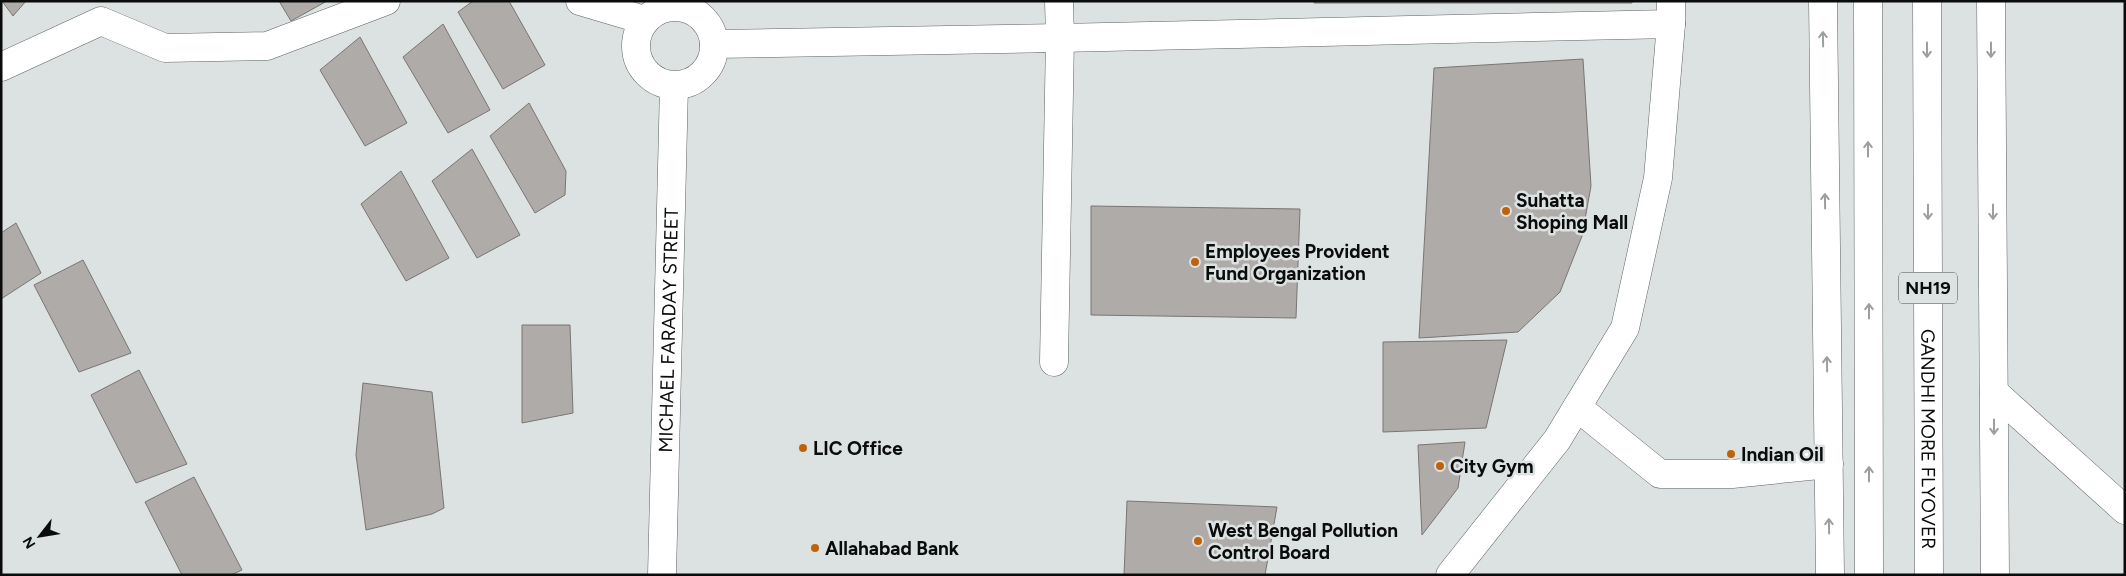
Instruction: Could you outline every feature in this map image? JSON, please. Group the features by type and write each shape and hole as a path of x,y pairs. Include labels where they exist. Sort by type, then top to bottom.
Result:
{"main road":[{"path":"1,67 99,11 165,48 267,46 386,1"},
{"path":"580,1 644,20"},
{"path":"1054,362 1060,38 1059,1"},
{"path":"1823,1 1830,575"},
{"path":"1868,1 1869,575"},
{"name":"GANDHI MORE FLYOVER","path":"1927,1 1929,575"},
{"path":"1991,1 1995,575"},
{"path":"675,4 704,20 714,44 710,64 702,74 689,83 674,86 658,83 638,63 636,35 644,20 657,10 675,4"},
{"path":"714,44 1060,38 1671,13 1658,178 1625,328 1557,440 1450,575"},
{"name":"MICHAEL FARADAY STREET","path":"662,575 674,86"},
{"path":"1994,392 2125,510"},
{"path":"1577,407 1660,474 1732,474 1829,464"}],"building":[{"path":"2,1 26,1 13,16"},
{"path":"279,1 327,1 291,21"},
{"path":"473,1 509,1 545,65 503,89 458,12"},
{"path":"1314,1 1632,1 1632,3 1314,3"},
{"path":"443,24 490,110 448,133 403,57"},
{"path":"360,37 407,123 365,146 320,70"},
{"name":"Suhatta Shoping Mall","path":"1583,59 1591,186 1582,236 1560,292 1518,332 1419,338 1434,68"},
{"path":"529,103 566,171 565,195 535,213 490,136"},
{"path":"472,149 520,235 477,258 432,181"},
{"path":"401,171 449,258 406,281 361,204"},
{"name":"Employees Provident Fund Organization","path":"1091,206 1300,209 1296,318 1091,315"},
{"path":"16,223 41,273 1,299 1,233"},
{"path":"83,260 131,353 79,372 34,285"},
{"path":"522,325 570,325 573,413 522,423"},
{"path":"1507,340 1486,428 1383,432 1383,342"},
{"path":"139,370 187,464 136,483 91,395"},
{"path":"363,383 432,392 444,508 432,514 366,530 356,455"},
{"name":"City Gym","path":"1465,442 1458,488 1422,535 1418,445"},
{"path":"194,477 242,570 231,575 182,575 145,502"},
{"name":"West Bengal Pollution Control Board","path":"1127,501 1277,507 1265,575 1124,575"}],"place":[{"name":"Suhatta Shoping Mall","path":"1506,211"},
{"name":"Employees Provident Fund Organization","path":"1195,262"},
{"name":"LIC Office","path":"803,448"},
{"name":"Indian Oil","path":"1731,454"},
{"name":"City Gym","path":"1440,466"},
{"name":"West Bengal Pollution Control Board","path":"1198,541"},
{"name":"Allahabad Bank","path":"815,548"}]}
